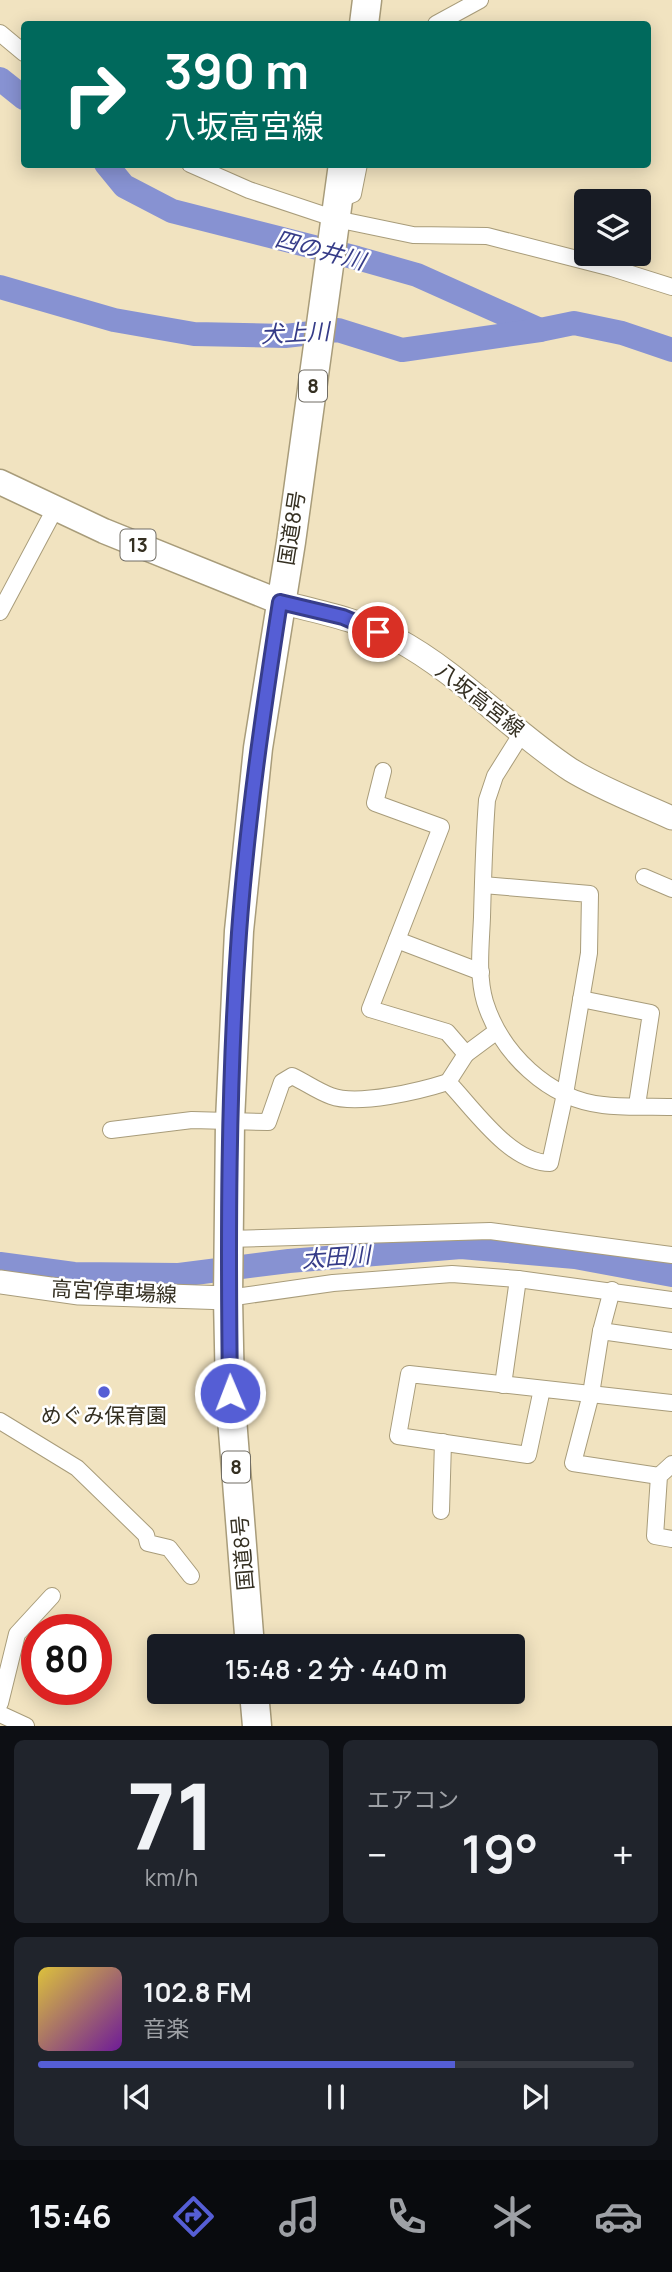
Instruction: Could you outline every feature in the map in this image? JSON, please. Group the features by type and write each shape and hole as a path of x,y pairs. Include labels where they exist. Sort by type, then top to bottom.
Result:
{"highway":[{"path":"364,21 368,0"},
{"name":"国道8号","path":"249,1634 230,1393 228,1242 230,1121 240,918 258,748 291,542 342,168"},
{"path":"255,1704 257,1726"}],"main road":[{"name":"13","path":"0,482 104,531 280,602"},
{"name":"八坂高宮線","path":"280,602 343,617 396,639 452,674 522,733 572,770 672,818"},
{"name":"高宮停車場線","path":"0,1282 79,1293 229,1292"}],"street":[{"path":"442,21 480,0"},
{"path":"0,33 21,50"},
{"path":"199,168 249,190 336,216 413,235 487,236 612,268 672,287"},
{"path":"336,216 353,194 358,168"},
{"path":"0,612 56,507"},
{"path":"522,733 495,776 487,800 481,972 484,1000 497,1031 530,1073 565,1094 602,1105 672,1107"},
{"path":"383,771 375,803 441,827 370,1009 447,1032 466,1054"},
{"path":"645,877 672,889"},
{"path":"448,1082 512,1150 536,1163 550,1163 565,1094 589,953 590,894 483,885"},
{"path":"397,940 481,972"},
{"path":"581,999 651,1013 637,1105"},
{"path":"111,1130 192,1121 268,1122 282,1082 292,1076 333,1097 375,1099 424,1089 448,1082 466,1054 497,1031"},
{"path":"228,1242 490,1231 672,1255"},
{"path":"229,1292 452,1273 612,1290 672,1300"},
{"path":"503,1385 518,1279"},
{"path":"612,1290 573,1463 659,1476"},
{"path":"601,1331 672,1341"},
{"path":"542,1389 528,1455 398,1436 408,1374 672,1403"},
{"path":"0,1421 77,1468 146,1535 148,1543 169,1548 191,1576"},
{"path":"441,1511 443,1442"},
{"path":"672,1464 659,1476 654,1536 672,1539"},
{"path":"0,1703 18,1634 52,1596"},
{"path":"0,1714 26,1726"}],"waterway":[{"name":"四の井川","path":"0,79 21,96"},
{"name":"四の井川","path":"109,168 124,186 172,211 417,275 540,330"},
{"name":"犬上川","path":"0,287 114,320 194,334 285,336 338,330 402,350 574,323 622,333 672,350"},
{"name":"太田川","path":"0,1264 74,1274 179,1275 289,1261 461,1247 575,1257 672,1275"}],"place":[{"name":"めぐみ保育園","path":"104,1392"}],"route":[{"path":"230,1393 228,1245 233,1024 239,930 258,748 280,602 343,617 378,632"}]}
